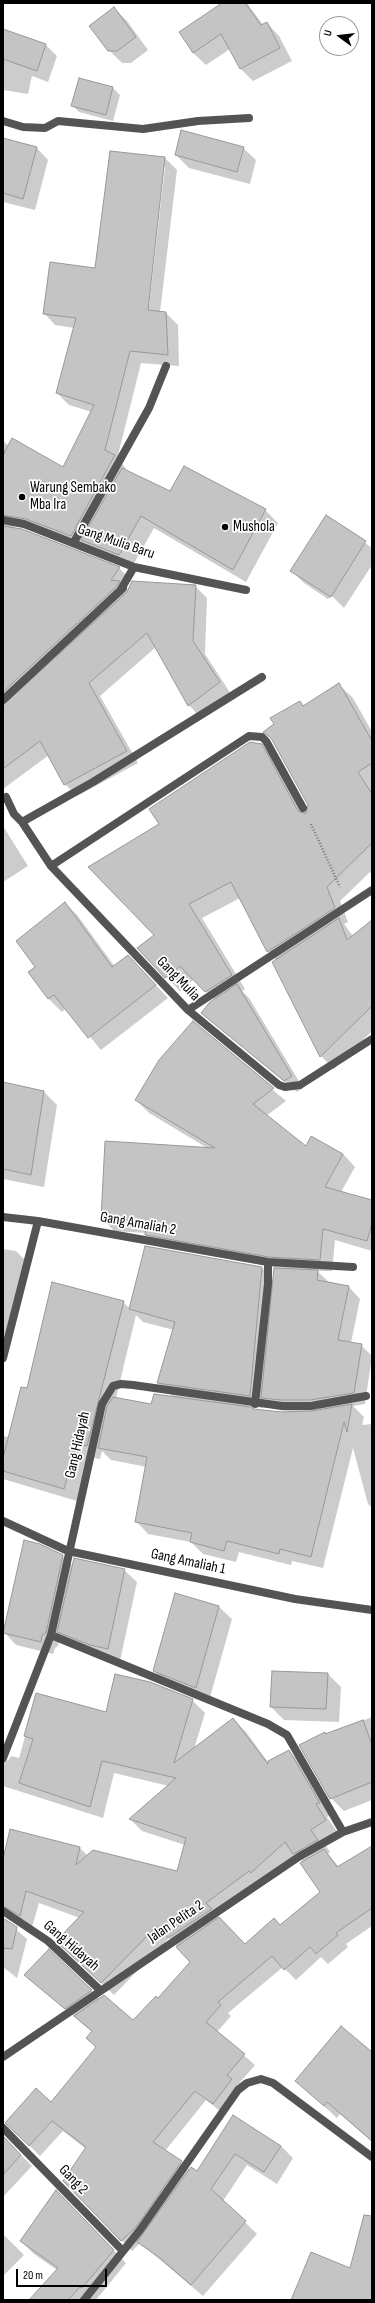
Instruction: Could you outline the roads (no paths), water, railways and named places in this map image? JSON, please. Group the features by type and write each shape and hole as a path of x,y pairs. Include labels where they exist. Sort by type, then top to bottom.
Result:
{"street":[{"path":"3,121 23,127 45,128 58,121 143,129 198,121 249,118"},
{"path":"74,542 149,408 159,388 166,366"},
{"name":"Gang Mulia Baru","path":"3,520 24,524 74,542 134,567 246,590"},
{"path":"3,700 122,589 134,567"},
{"path":"22,822 93,782 262,677"},
{"path":"50,866 248,736 262,737 266,741 303,808"},
{"name":"Gang Mulia","path":"4,796 14,814 22,822 50,866 188,1010 270,1079 285,1088 300,1085 372,1039"},
{"path":"188,1010 372,890"},
{"name":"Gang Amaliah 2","path":"3,1217 38,1221 268,1262 353,1267"},
{"path":"3,1358 38,1221"},
{"path":"255,1404 268,1284 268,1262"},
{"name":"Gang Hidayah","path":"3,1758 51,1635 68,1550 102,1404 113,1386 121,1384 133,1385 255,1404 311,1406 366,1396"},
{"name":"Gang Amaliah 1","path":"3,1521 68,1550 295,1599 372,1610"},
{"path":"51,1635 268,1724 287,1735 343,1832"},
{"name":"Jalan Pelita 2","path":"3,2057 300,1856 343,1832 372,1822"},
{"name":"Gang Hidayah","path":"3,1911 48,1941 100,1990"},
{"path":"84,2300 123,2251 238,2090 255,2080 261,2079 273,2083 372,2157"},
{"name":"Gang 2","path":"3,2128 123,2251"}],"place":[{"name":"Warung Sembako Mba Ira","path":"22,497"},
{"name":"Mushola","path":"225,527"}]}
